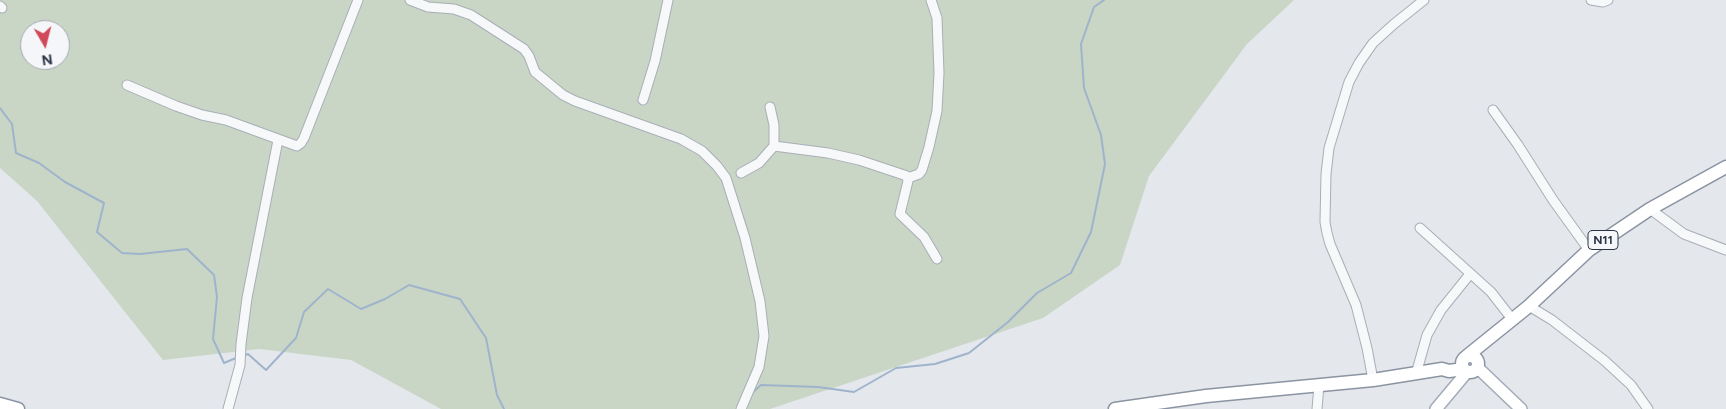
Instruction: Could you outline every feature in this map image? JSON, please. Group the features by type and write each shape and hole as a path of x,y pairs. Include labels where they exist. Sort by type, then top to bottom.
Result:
{"highway":[{"name":"N11","path":"1470,365 1495,334 1529,306 1588,250 1650,209 1726,167"},
{"path":"1115,409 1206,396 1373,380 1442,369 1446,371 1470,365"},
{"path":"0,404 18,409"}],"main road":[{"path":"1436,409 1470,365 1520,409"}],"street":[{"path":"127,85 176,106 202,115 226,120 297,146 301,143 358,0"},
{"path":"410,0 428,7 454,9 470,15 524,49 530,56 535,72 563,95 681,139 702,151 717,166 726,178 745,238 760,302 764,336 758,367 741,409"},
{"path":"643,100 655,61 668,0"},
{"path":"774,146 828,153 859,160 908,178 920,174 929,148 937,111 939,73 936,18 931,0"},
{"path":"1373,380 1356,305 1327,233 1325,222 1326,174 1329,148 1349,82 1359,63 1373,44 1424,0"},
{"path":"1591,0 1603,2 1608,0"},
{"path":"741,173 759,163 774,146 774,125 770,107"},
{"path":"1493,110 1588,250"},
{"path":"228,409 240,365 240,344 247,298 278,140"},
{"path":"908,178 900,214 924,237 936,259"},
{"path":"1650,209 1684,234 1726,250"},
{"path":"1420,228 1491,292 1512,319"},
{"path":"1416,374 1427,335 1441,310 1470,274"},
{"path":"1529,306 1575,336 1605,361 1631,386 1648,409"},
{"path":"1317,409 1319,385"}],"green space":[{"path":"0,0 1294,0 1247,44 1149,176 1120,265 1043,318 770,409 441,409 351,360 259,349 163,360 37,201 0,168"}],"waterway":[{"path":"751,394 761,385 818,387 854,392 896,368 935,364 969,353 1008,322 1037,293 1071,273 1091,232 1105,164 1101,135 1084,88 1081,44 1094,7 1104,0"},
{"path":"0,108 12,124 16,153 39,163 65,182 104,203 97,232 122,253 140,254 187,249 214,275 217,297 213,339 224,363 236,358"},
{"path":"243,356 248,354 266,370 296,338 304,312 328,289 361,309 385,299 409,285 460,299 486,338 497,395 504,409"}]}
